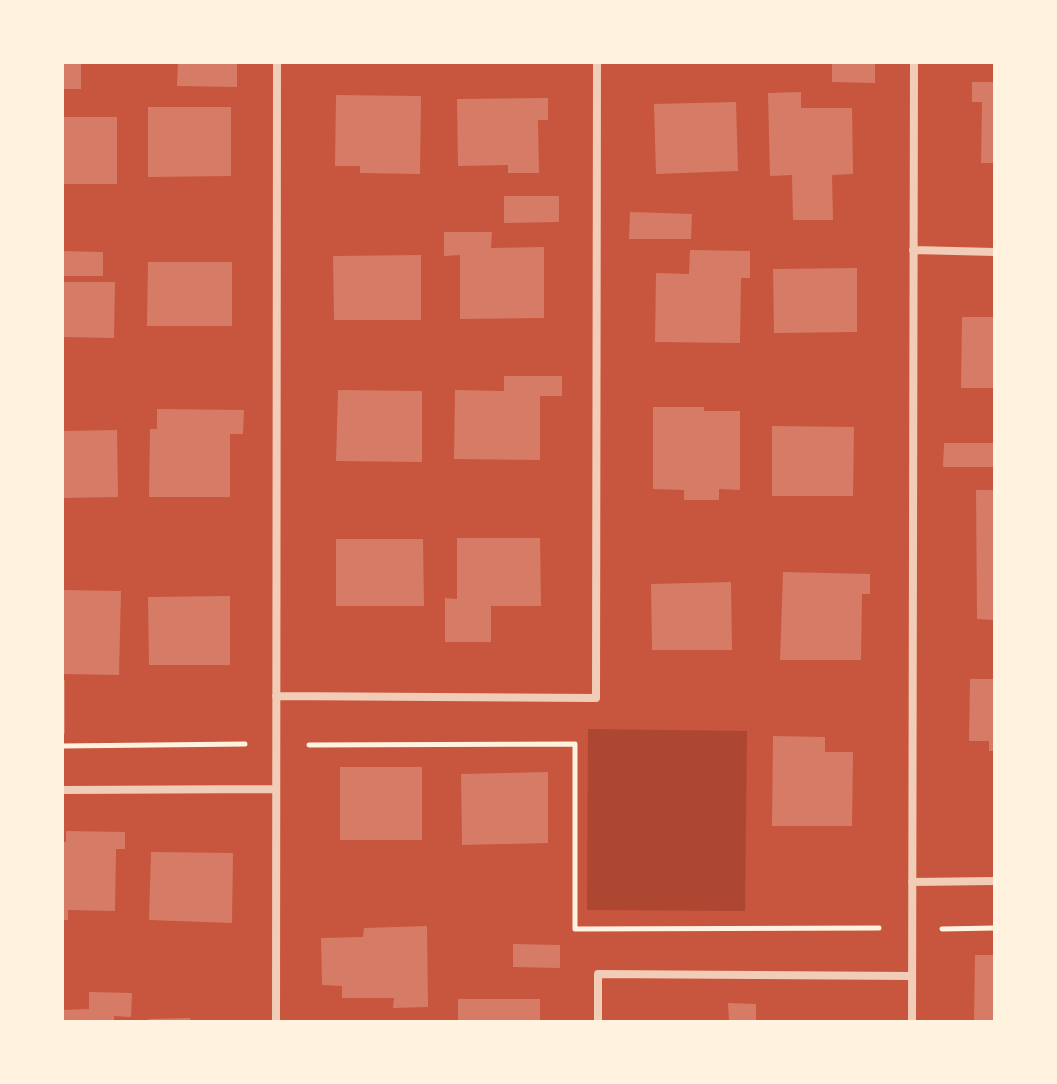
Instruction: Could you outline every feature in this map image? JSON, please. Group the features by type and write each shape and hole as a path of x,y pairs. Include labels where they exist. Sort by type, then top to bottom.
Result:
{"street":[{"path":"276,1022 277,62"},
{"path":"276,696 596,698 597,62"},
{"path":"912,1022 914,62"},
{"path":"913,250 995,252"},
{"path":"62,790 276,789"},
{"path":"912,882 995,881"},
{"path":"598,1022 598,974 912,976"}],"path":[{"path":"62,746 251,744"},
{"path":"308,745 575,744 575,929 879,928"},
{"path":"937,929 995,928"}],"shaded area":[{"path":"588,729 747,731 745,911 587,910"}],"building":[{"path":"178,62 237,62 237,87 177,86"},
{"path":"832,62 875,62 875,83 832,82"},
{"path":"62,64 81,64 81,89 62,89"},
{"path":"972,82 995,82 995,163 981,163 982,102 972,102"},
{"path":"801,92 801,108 852,108 853,174 832,175 833,220 793,220 792,175 770,176 768,93"},
{"path":"336,95 421,96 420,174 360,173 360,166 335,166"},
{"path":"548,98 548,120 538,120 539,173 508,173 508,165 458,166 457,99"},
{"path":"736,102 738,171 656,174 654,104"},
{"path":"148,107 231,107 231,176 148,177"},
{"path":"62,117 117,117 117,184 62,184"},
{"path":"504,196 559,196 559,222 504,223"},
{"path":"630,212 692,214 691,239 629,239"},
{"path":"444,232 492,232 491,248 544,247 544,318 460,319 460,255 444,256"},
{"path":"690,250 750,251 750,278 741,278 740,343 655,342 656,273 689,274"},
{"path":"62,251 103,252 103,276 62,276"},
{"path":"421,255 421,320 334,320 333,256"},
{"path":"148,262 232,262 232,326 147,326"},
{"path":"857,268 857,332 774,333 773,269"},
{"path":"62,282 115,282 114,338 62,337"},
{"path":"962,317 995,317 995,388 961,388"},
{"path":"504,376 562,376 562,396 540,396 540,460 454,459 455,390 504,391"},
{"path":"338,390 422,391 422,462 336,461"},
{"path":"653,407 740,411 740,490 719,489 719,500 684,500 684,490 653,489"},
{"path":"157,409 244,410 243,434 230,434 230,497 149,497 150,429 157,429"},
{"path":"772,426 854,427 853,496 772,496"},
{"path":"117,430 118,497 62,498 62,431"},
{"path":"944,443 995,443 995,467 943,467"},
{"path":"976,490 995,490 995,620 977,619"},
{"path":"457,538 540,538 541,606 491,606 491,642 445,642 445,598 457,599"},
{"path":"336,539 423,539 424,606 336,606"},
{"path":"783,572 870,574 870,594 862,594 861,660 780,660"},
{"path":"731,582 732,650 652,650 651,584"},
{"path":"63,590 121,591 119,675 62,674"},
{"path":"230,596 230,665 149,665 148,597"},
{"path":"970,679 995,679 995,751 989,751 989,741 969,741"},
{"path":"62,680 65,680 65,734 62,734"},
{"path":"773,736 825,737 825,752 853,752 852,826 772,826"},
{"path":"340,767 422,767 422,840 340,840"},
{"path":"548,772 548,843 462,845 461,774"},
{"path":"66,831 125,832 125,849 116,849 115,911 68,910 68,920 62,920 62,842 66,842"},
{"path":"151,852 233,853 232,923 149,920"},
{"path":"427,926 428,1007 393,1008 394,998 342,998 342,986 322,985 321,938 363,937 364,928"},
{"path":"513,944 560,945 560,968 513,967"},
{"path":"975,955 995,955 995,1022 974,1022"},
{"path":"89,992 132,993 131,1017 114,1016 114,1022 62,1022 62,1010 89,1009"},
{"path":"458,999 540,999 540,1022 458,1022"},
{"path":"728,1003 756,1004 756,1022 729,1022"},
{"path":"190,1018 191,1022 149,1022 148,1019"}]}
